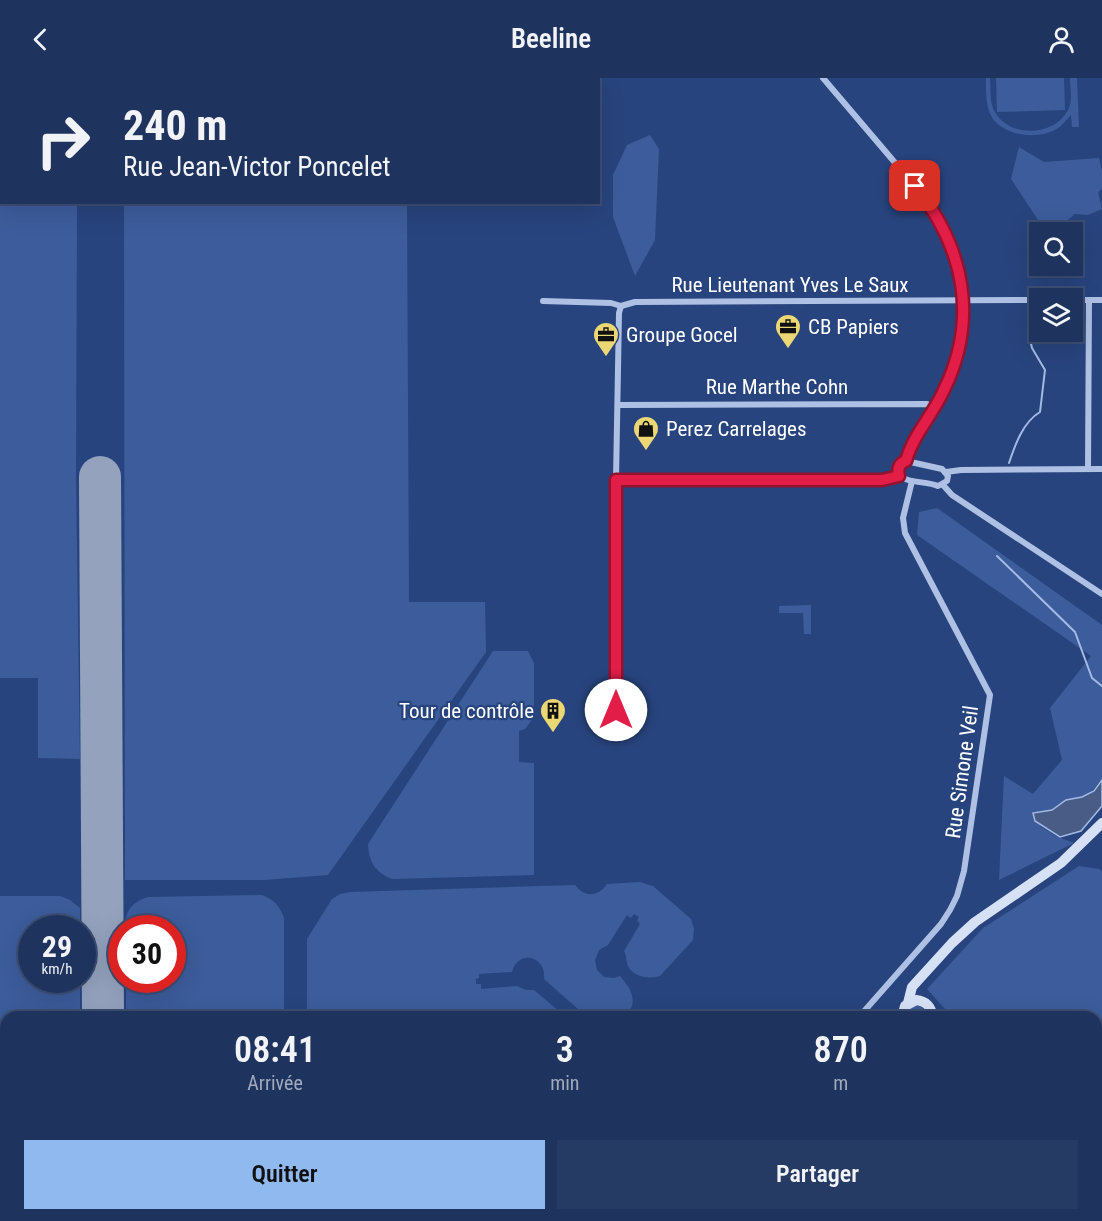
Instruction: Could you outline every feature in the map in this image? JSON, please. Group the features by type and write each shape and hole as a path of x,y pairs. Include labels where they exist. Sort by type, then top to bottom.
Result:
{"main road":[{"path":"902,1011 908,1003 912,987 952,943 975,922 1061,863 1102,823"},
{"path":"923,1001 921,989 924,975"},
{"path":"908,1003 916,1000 923,1001 930,1006 931,1011"}],"street":[{"path":"823,78 937,215 952,248 961,280 964,300 963,326 957,357 949,380 911,446 906,461"},
{"name":"Rue Lieutenant Yves Le Saux","path":"543,301 611,303 621,306 635,302 1029,300"},
{"path":"1083,300 1102,300"},
{"path":"1088,469 1089,300"},
{"path":"616,710 616,480 621,306"},
{"name":"Rue Marthe Cohn","path":"618,405 927,404 935,407"},
{"path":"906,461 942,469 946,472 947,481 938,486 904,480 899,476 898,471 902,462 906,461"},
{"path":"946,472 1102,469"},
{"path":"616,480 882,480 899,476"},
{"name":"Rue Simone Veil","path":"864,1011 941,924 957,896 973,818 990,695 905,533 903,518 912,481"},
{"path":"943,485 952,495 1102,594"}],"shaded area":[{"path":"986,78 990,78 991,101 994,110 1003,122 1022,130 1033,131 1054,125 1062,119 1070,103 1070,78 1077,78 1079,127 1072,127 1071,115 1051,132 1024,135 1007,130 999,125 990,114 986,99"},
{"path":"996,78 1064,78 1065,110 997,112"},
{"path":"650,135 659,149 655,240 635,276 613,217 613,175 627,145"},
{"path":"1019,147 1044,162 1099,158 1102,189 1098,192 1102,209 1088,215 1075,214 1065,222 1043,222 1038,220 1011,179"},
{"path":"0,204 77,204 76,478 80,759 38,758 38,678 0,678"},
{"path":"124,204 407,204 409,602 485,602 486,652 328,875 264,880 125,880"},
{"path":"937,508 1102,625 1102,779 1091,792 1082,797 1066,800 1052,810 1039,812 1040,826 1074,843 999,880 1004,776 1033,794 1062,760 1050,708 1091,656 917,535 919,512"},
{"path":"811,605 811,634 804,634 803,613 779,613 779,606"},
{"path":"493,651 528,651 534,663 534,717 525,729 519,731 519,762 534,763 534,875 392,879 374,866 368,844"},
{"path":"1102,780 1102,806 1081,831 1060,837 1035,821 1033,813 1052,810 1066,800 1082,797 1094,791"},
{"path":"1079,866 1102,871 1102,1011 945,1011 927,989 983,928"},
{"path":"640,882 653,886 691,919 694,929 693,940 660,976 638,975 628,966 624,951 640,924 637,920 639,917 634,914 631,918 627,915 608,945 599,950 595,960 597,970 604,977 620,976 628,986 633,1001 630,1011 580,1011 544,979 544,971 537,961 526,958 515,965 512,972 479,974 476,984 481,984 481,989 517,986 526,990 534,990 559,1011 307,1011 307,939 332,899 340,894 575,885 583,892 591,894 600,891 607,884"},
{"path":"262,895 276,903 284,918 284,1011 126,1011 126,993 186,993 186,915 127,915 130,908 148,897"},
{"path":"0,896 60,896 80,908 80,915 18,915 18,993 80,993 80,1011 0,1011"},
{"path":"915,1005 924,1008 926,1011 907,1011"}],"waterway":[{"path":"1009,463 1024,428 1040,412 1045,370 1031,342"},
{"path":"997,556 1075,632 1092,678 1102,686"}],"runway":[{"path":"100,477 103,1011"}],"place":[{"name":"CB Papiers","path":"788,350"},
{"name":"Groupe Gocel","path":"606,358"},
{"name":"Perez Carrelages","path":"646,452"},
{"name":"Tour de contrôle","path":"553,734"}],"route":[{"path":"616,710 616,480 882,480 899,476 899,466 906,461 911,446 938,403 955,365 964,312 963,292 952,248 937,215 915,186"}]}
